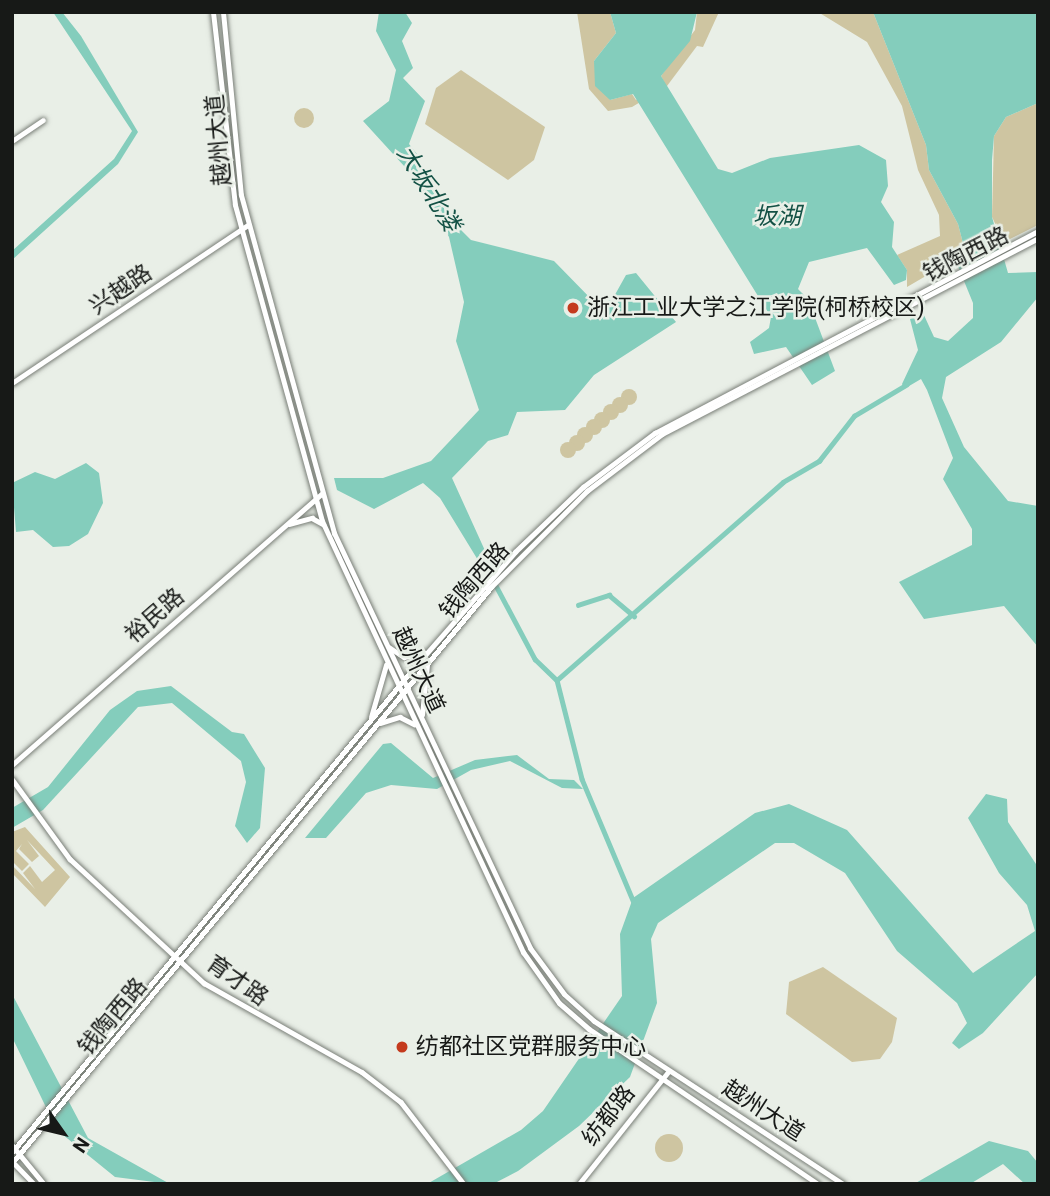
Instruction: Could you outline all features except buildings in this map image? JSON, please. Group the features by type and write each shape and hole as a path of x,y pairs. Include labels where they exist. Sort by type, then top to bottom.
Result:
{"main road":[{"name":"越州大道","path":"213,12 241,230 323,525 400,696 523,952 559,1003 641,1065 818,1184"},
{"name":"越州大道","path":"223,12 248,225 334,533 530,948 564,994 646,1057 843,1184"}],"street":[{"path":"12,141 43,120"},
{"name":"兴越路","path":"12,383 248,225"},
{"name":"钱陶西路","path":"13,1149 177,958 405,679 489,581 583,487 654,433 1038,232"},
{"name":"钱陶西路","path":"1019,244 1038,238"},
{"name":"钱陶西路","path":"13,1162 182,963 491,587 587,491 662,434 792,361"},
{"name":"裕民路","path":"12,765 322,494"},
{"path":"282,527 300,518 323,525"},
{"path":"389,647 404,657 429,651"},
{"path":"422,719 422,680 429,662"},
{"path":"364,729 380,700 386,665"},
{"path":"374,728 387,718 414,724"},
{"name":"育才路","path":"12,779 36,817 70,859 182,963 246,1012 362,1072 401,1102 446,1154 464,1184"},
{"name":"纺都路","path":"579,1184 669,1071"},
{"path":"13,1149 44,1184"},
{"path":"13,1162 34,1184"}],"shaded area":[{"path":"577,12 610,12 616,33 594,61 610,100 632,94 636,100 664,82 661,76 695,30 697,12 719,12 703,47 697,46 667,86 632,107 608,111 589,89"},
{"path":"818,12 873,12 926,145 929,170 958,224 964,247 955,259 907,287 907,270 897,255 940,236 939,215 918,170 902,106 867,42"},
{"path":"461,70 545,127 534,160 508,180 425,124 436,88"},
{"path":"1038,103 1038,225 1004,242 992,217 994,136 1006,117"},
{"path":"304,108 311,111 314,118 311,125 304,128 297,125 294,118 297,111"},
{"path":"629,389 637,397 629,405 621,397"},
{"path":"620,397 628,405 620,413 612,405"},
{"path":"611,404 619,412 611,420 603,412"},
{"path":"602,412 610,420 602,428 594,420"},
{"path":"594,419 602,427 594,435 586,427"},
{"path":"585,427 593,435 585,443 577,435"},
{"path":"577,435 585,443 577,451 569,443"},
{"path":"568,442 576,450 568,458 560,450"},
{"path":"25,827 70,877 45,907 12,873 12,865 35,889 23,873 30,866 42,882 55,870 27,840 39,856 32,862 19,849 22,844 16,851 29,864 22,871 12,861 12,832"},
{"path":"823,967 897,1018 892,1042 880,1059 852,1062 786,1014 789,982"},
{"path":"669,1134 679,1138 683,1148 679,1158 669,1162 659,1158 655,1148 659,1138"}],"water":[{"path":"53,12 62,12 81,36 138,132 118,164 12,260 12,251 114,159 132,131"},
{"name":"大坂北溇","path":"379,12 405,12 412,23 402,41 413,68 403,78 425,101 409,144 420,158 416,168 459,228 471,240 554,261 596,304 612,300 626,275 636,273 676,322 594,375 565,410 517,412 508,435 488,441 452,478 492,566 484,570 440,498 423,483 374,509 337,490 334,478 383,478 431,461 479,410 456,341 464,302 449,237 415,178 363,121 389,101 396,70 376,31"},
{"name":"坂湖","path":"610,12 697,12 690,41 661,76 718,169 732,173 770,158 859,145 886,160 888,186 881,202 894,222 892,247 907,270 906,280 894,285 867,248 809,262 798,289 808,299 835,371 812,385 786,347 754,354 750,342 769,328 771,317 633,94 610,100 595,86 594,61 616,33"},
{"path":"873,12 1038,12 1038,103 1006,117 994,136 992,217 1008,273 1038,272 1038,297 1001,342 946,377 942,398 964,447 1008,501 1038,506 1038,647 1004,606 924,619 899,582 972,545 972,529 943,479 953,458 927,390 921,379 904,389 902,384 918,350 910,319 923,313 934,337 948,341 973,318 973,303 955,259 964,247 958,224 929,170 926,145"},
{"path":"86,463 99,473 103,503 88,534 69,546 53,547 33,530 16,532 12,483 35,472 55,479"},
{"path":"171,686 232,732 244,734 265,768 260,828 247,843 235,826 246,782 241,761 172,703 138,707 43,810 12,828 12,808 48,787 110,710 137,691"},
{"path":"391,743 433,778 475,760 517,755 549,779 574,780 583,789 562,788 510,761 471,770 437,789 391,785 366,793 326,838 305,838 383,744"},
{"path":"986,794 1007,799 1008,822 1038,867 1038,973 983,1033 959,1049 952,1043 967,1023 957,1003 897,951 845,873 794,843 775,843 658,923 651,939 657,1003 630,1077 579,1126 518,1171 493,1184 427,1184 521,1130 543,1111 622,996 620,934 633,898 755,813 789,804 847,830 973,973 1035,931 1027,905 999,873 968,818"},
{"path":"12,994 88,1138 170,1184 115,1177 57,1130 12,1037"},
{"path":"989,1141 1028,1151 1038,1163 1038,1184 1025,1184 1003,1164 970,1184 914,1184"}],"waterway":[{"path":"557,680 783,482 819,461 854,416 906,385"},
{"path":"484,563 535,659 557,680 582,779 634,903"},
{"path":"578,605 609,595 634,616"}],"place":[{"name":"浙江工业大学之江学院(柯桥校区)","path":"573,308"},
{"name":"纺都社区党群服务中心","path":"402,1047"}]}
